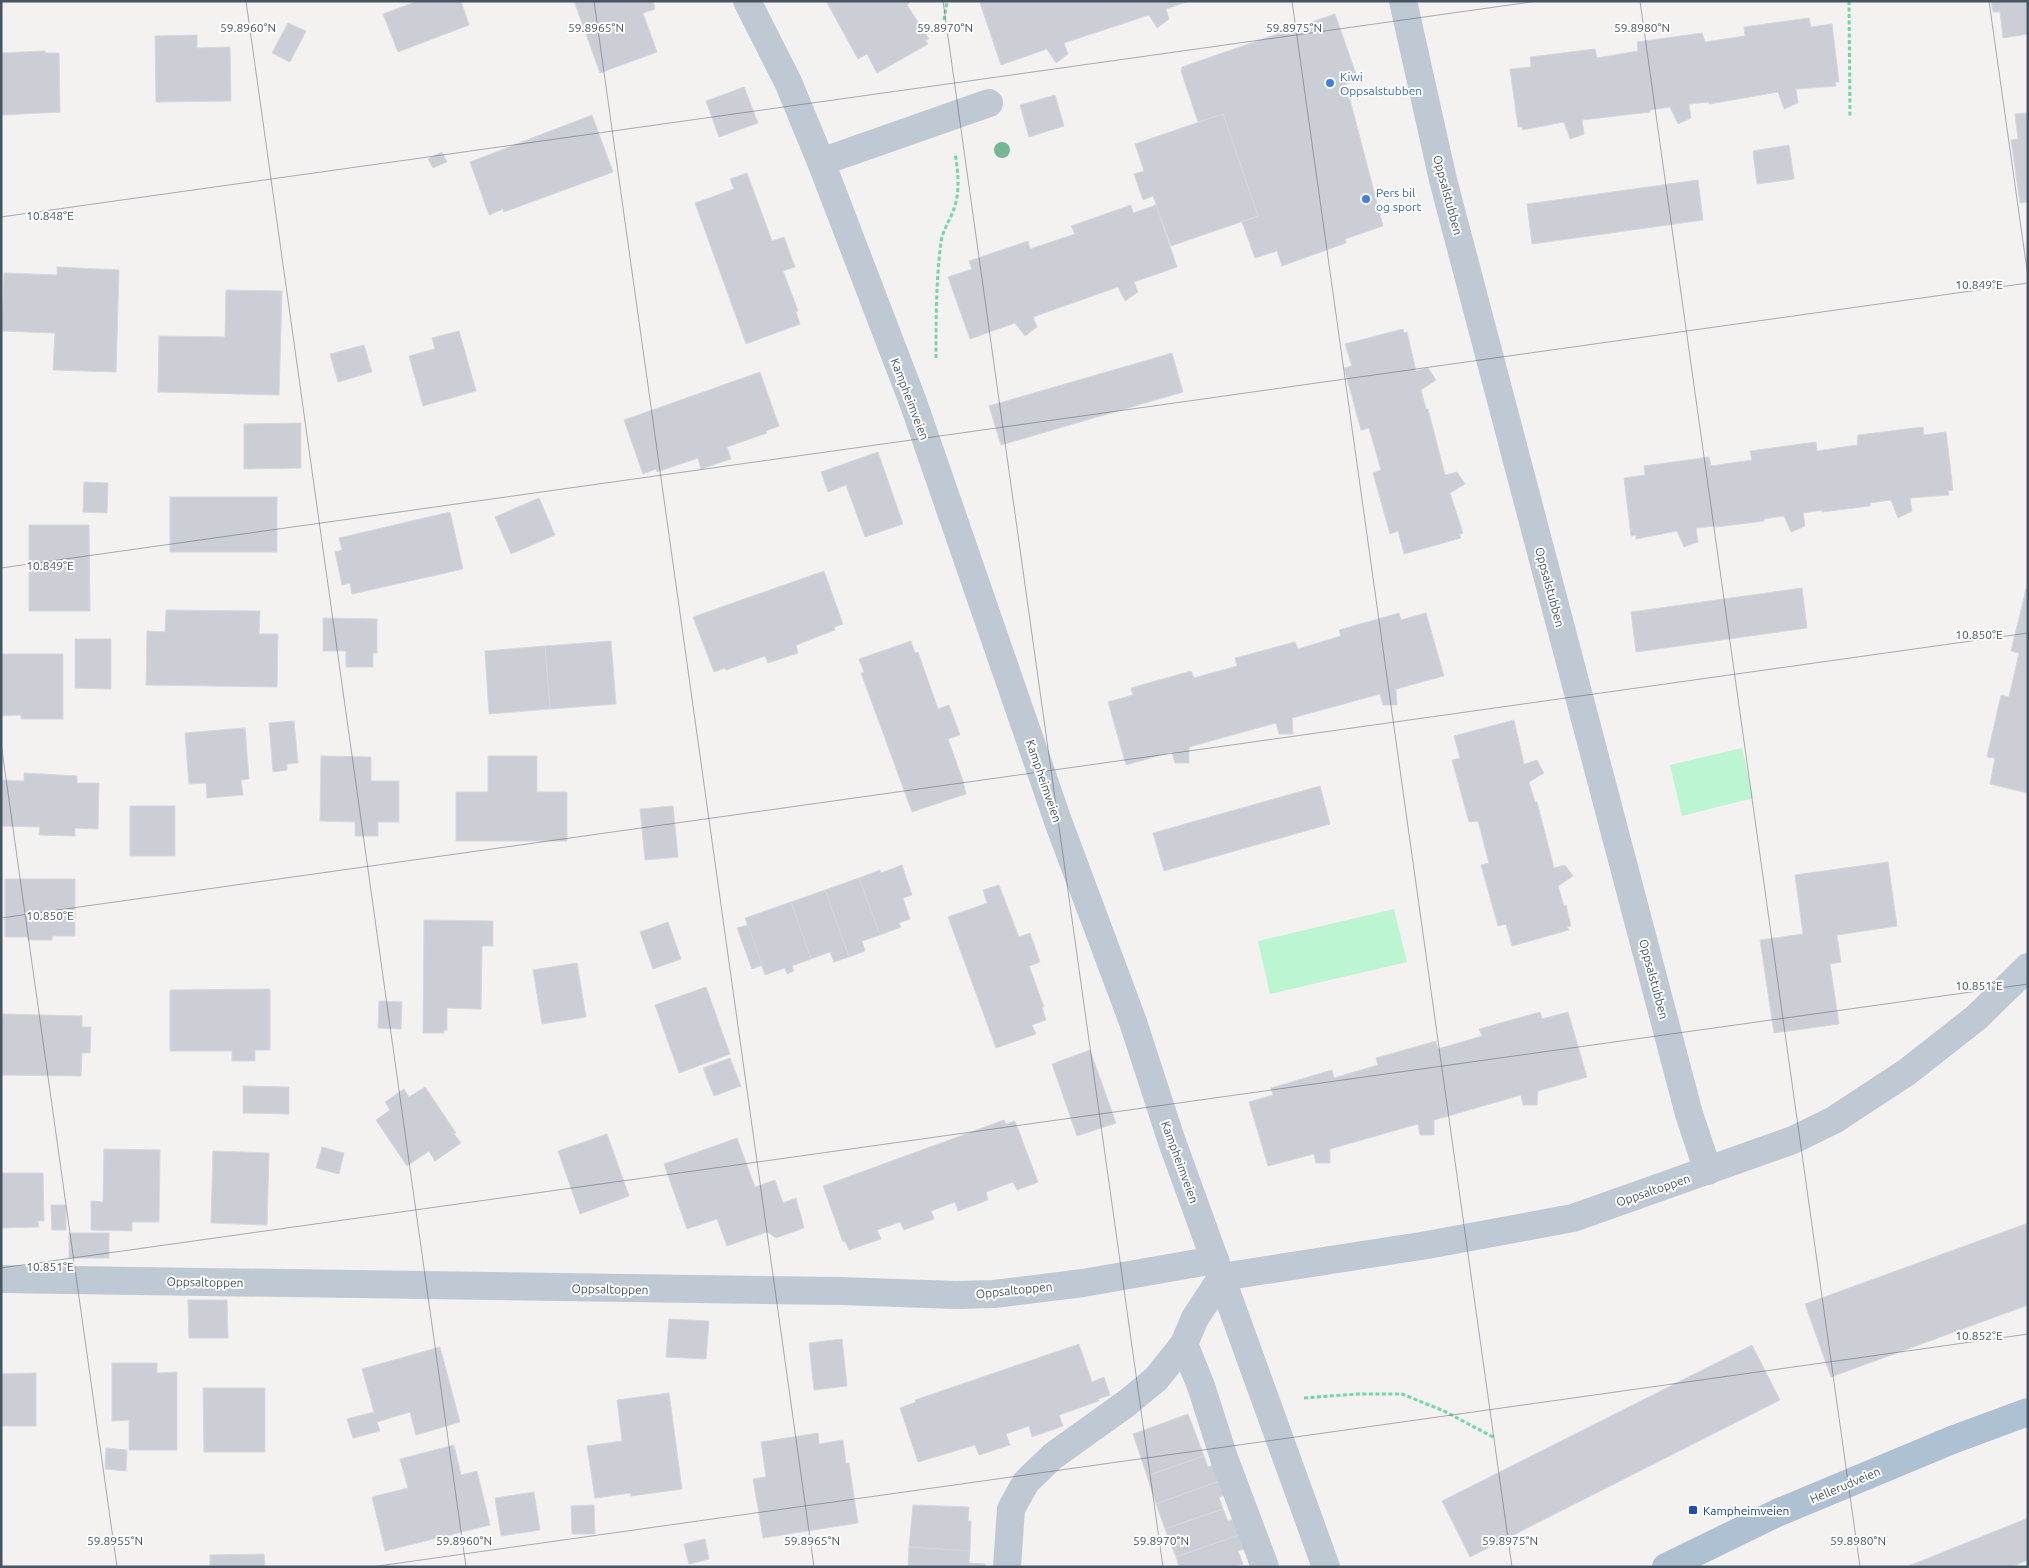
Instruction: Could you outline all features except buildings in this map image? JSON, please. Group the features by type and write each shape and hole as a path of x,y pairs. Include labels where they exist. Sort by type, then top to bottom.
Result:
{"main road":[{"name":"Hellerudveien","path":"1666,1567 1778,1513 1952,1440 2028,1412"}],"street":[{"name":"Kampheimveien","path":"748,1 788,82 821,162 913,402 1059,824 1132,1022 1171,1139 1326,1567"},
{"name":"Oppsalstubben","path":"1403,1 1406,22 1443,180 1689,1114 1708,1171"},
{"path":"821,162 989,103"},
{"name":"Oppsaltoppen","path":"1,1279 840,1290 956,1295 994,1294 1427,1245 1573,1218 1794,1140 1834,1120 1907,1072 1977,1017 2028,967"},
{"path":"1007,1567 1011,1509 1026,1482 1053,1456 1128,1403 1156,1379 1184,1344 1219,1269"},
{"path":"1184,1344 1201,1386 1224,1458 1264,1567"}],"path":[{"path":"944,20 947,1"},
{"path":"1849,1 1850,116"},
{"path":"936,361 936,307 941,241 954,207 958,190 958,170 954,142 944,119"},
{"path":"1300,1398 1358,1394 1402,1394 1444,1411 1495,1438"}],"green space":[{"path":"1742,748 1753,798 1682,816 1670,765"},
{"path":"1394,909 1407,962 1270,994 1258,941"}],"place":[{"name":"Kiwi Oppsalstubben","path":"1330,83"},
{"name":"Pers bil og sport","path":"1366,199"},
{"name":"Kampheimveien","path":"1693,1510"}]}
